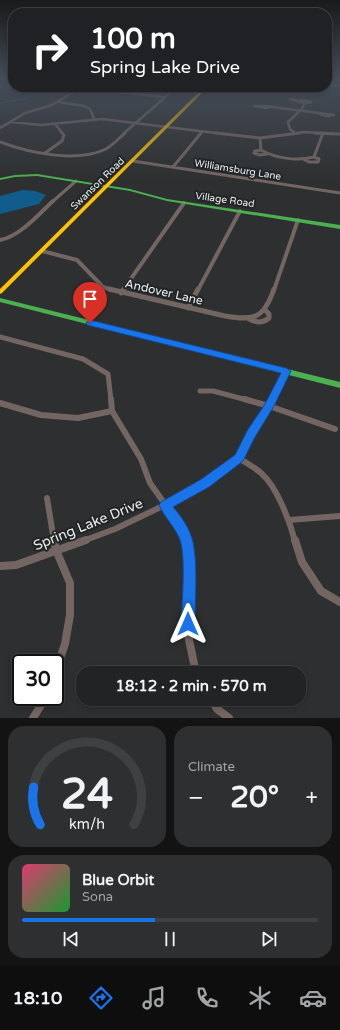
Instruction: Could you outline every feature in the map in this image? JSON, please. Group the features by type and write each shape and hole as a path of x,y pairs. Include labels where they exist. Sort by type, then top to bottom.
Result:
{"street":[{"path":"0,128 27,113"},
{"path":"91,113 94,119"},
{"path":"0,142 13,147 46,153 76,156 91,154 100,151 113,143 147,113"},
{"name":"Swanson Road","path":"0,292 168,127 180,113"},
{"path":"294,132 290,129 288,122 292,116 298,113"},
{"path":"314,113 328,113 334,115 326,116 318,113"},
{"path":"10,122 56,125 94,119 136,122 260,138 274,137 294,132 340,134"},
{"path":"46,153 62,141 64,135 56,125"},
{"path":"173,167 202,131"},
{"path":"314,157 323,133"},
{"path":"260,138 261,150"},
{"path":"267,154 261,150 255,151 254,153 318,162 318,159 314,157"},
{"path":"303,159 314,157"},
{"name":"Williamsburg Lane","path":"133,161 340,192"},
{"name":"Village Road","path":"0,179 28,174 130,190 184,203 340,227"},
{"path":"0,240 7,239 16,233 76,181"},
{"path":"121,292 184,203"},
{"path":"188,308 240,211"},
{"name":"Andover Lane","path":"42,251 78,260 103,287 225,316 247,318 265,310 269,304 298,220"},
{"path":"0,300 340,385"},
{"name":"Andover Lane","path":"247,318 259,323 266,322 269,318 269,314 265,310"},
{"path":"0,337 90,362 108,374 112,411 141,459 150,483 179,524 187,542 188,635 195,666"},
{"name":"Spring Lake Drive","path":"0,566 16,565 115,528 165,505 204,484 239,458 251,434 269,406 286,371"},
{"path":"200,390 213,391 269,406 335,429"},
{"path":"0,403 41,415 78,418 112,411"},
{"path":"239,458 263,474 278,497 289,520 302,562 321,591 340,602"},
{"path":"47,498 56,550 70,583 70,615 65,644 62,654"},
{"path":"289,520 340,516"},
{"path":"33,718 40,706"},
{"path":"215,706 229,718"}],"water":[{"path":"23,190 35,191 46,195 39,204 0,214 0,196"}],"traffic: fast":[{"path":"0,179 15,176 37,175 130,190 167,200 340,227"},
{"path":"0,300 340,385"}],"traffic: slow":[{"path":"0,292 180,113"}],"route":[{"path":"90,323 286,371 269,406 251,434 239,458 204,484 165,505 179,524 187,542 188,624"}]}
